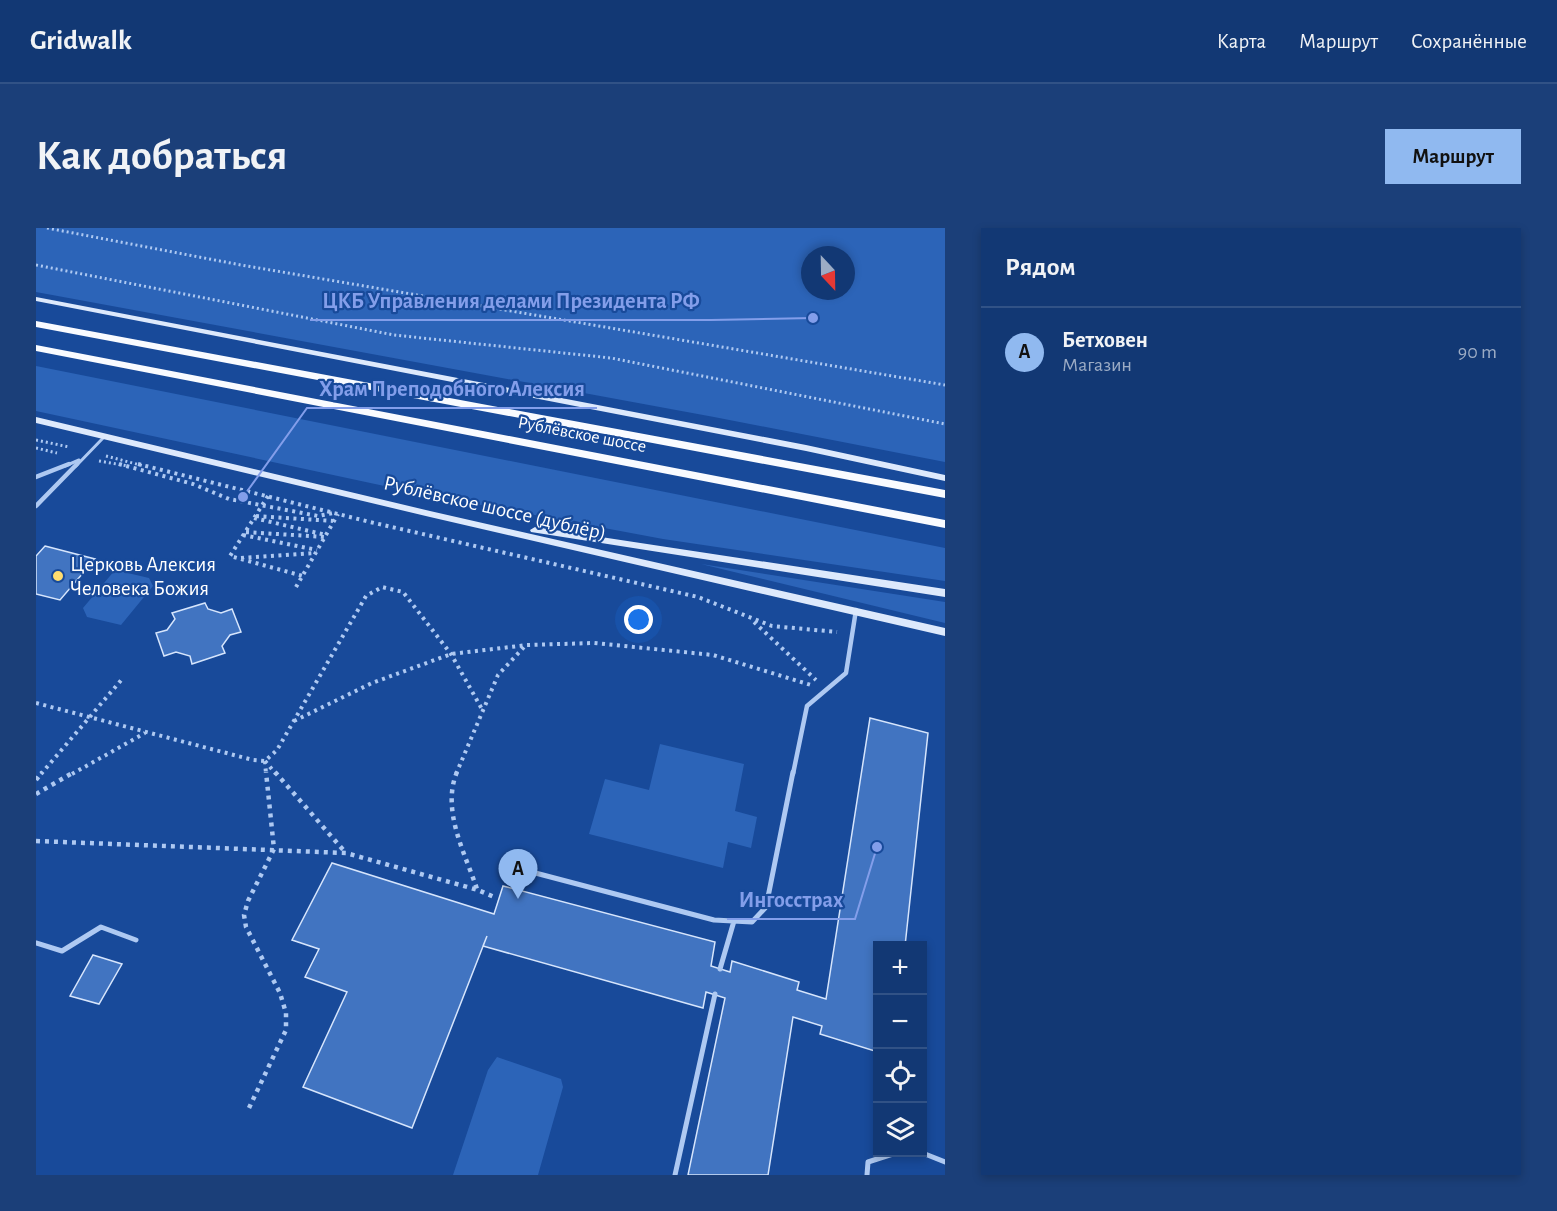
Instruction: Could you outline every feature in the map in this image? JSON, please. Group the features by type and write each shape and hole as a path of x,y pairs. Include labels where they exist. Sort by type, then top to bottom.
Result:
{"main road":[{"path":"36,299 806,448 945,478"},
{"name":"Рублёвское шоссе","path":"36,324 201,357 945,494"},
{"name":"Рублёвское шоссе","path":"36,348 945,524"},
{"name":"Рублёвское шоссе (дублёр)","path":"37,422 945,632"},
{"path":"430,514 945,593"}],"lane":[{"path":"36,506 105,436"},
{"path":"36,477 82,459"},
{"path":"524,870 714,920 752,922 766,907 807,706 846,673 856,610"},
{"path":"720,969 734,921"},
{"path":"36,943 62,951 101,927 136,940"},
{"path":"675,1175 714,994"},
{"path":"927,1155 945,1162"},
{"path":"867,1175 868,1162 884,1157"}],"path":[{"path":"47,228 241,265 945,385"},
{"path":"36,265 394,335 611,358 945,424"},
{"path":"36,440 89,451 520,558 698,597 772,627 853,633"},
{"path":"36,448 82,459 126,465 204,488 229,499 318,516 336,513"},
{"path":"268,496 230,556 303,576"},
{"path":"296,586 334,521 336,513"},
{"path":"255,517 334,521"},
{"path":"255,517 325,536"},
{"path":"245,533 325,536"},
{"path":"245,533 316,552"},
{"path":"238,558 316,552"},
{"path":"265,761 277,750 366,596 382,587 403,592 451,654 483,711"},
{"path":"752,620 826,689"},
{"path":"294,721 372,683 451,654 527,645 594,643 713,656 826,689"},
{"path":"478,890 453,819 451,800 453,781 498,675 527,645"},
{"path":"36,780 87,717 123,678"},
{"path":"36,703 253,760 265,761 346,853"},
{"path":"36,794 147,732"},
{"path":"249,1108 286,1030 286,1013 280,993 246,927 244,915 248,901 274,849 265,761"},
{"path":"36,841 346,853 478,890 494,897"}],"shaded area":[{"path":"36,228 945,228 945,462 36,292"},
{"path":"36,366 945,548 945,581 663,539 417,493 36,411"},
{"path":"701,564 945,602 945,623"},
{"path":"115,570 149,578 153,586 121,625 87,617 83,608"},
{"path":"660,744 744,764 735,811 757,817 751,848 728,842 723,868 589,834 605,779 649,790"},
{"path":"497,1057 561,1079 563,1087 538,1175 453,1175 488,1070"}],"building":[{"name":"Церковь Алексия Человека Божия","path":"45,546 95,559 60,600 36,594 36,556"},
{"path":"205,603 208,609 221,613 232,609 241,632 230,635 222,646 225,653 192,664 190,656 176,652 164,656 156,633 167,630 175,619 172,613"},
{"path":"870,718 928,733 906,941 873,941 873,1050 820,1034 822,1026 793,1017 768,1175 688,1175 725,998 706,992 703,1008 483,946 412,1128 303,1087 347,992 305,977 319,949 292,940 332,863 494,914 503,886 715,942 711,966 730,972 732,961 799,982 797,990 826,999"},
{"path":"93,955 122,964 99,1004 70,996"}],"place":[{"name":"ЦКБ Управления делами Президента РФ","path":"813,318"},
{"name":"Храм Преподобного Алексия","path":"243,497"},
{"name":"Церковь Алексия Человека Божия","path":"58,576"},
{"name":"Ингосстрах","path":"877,847"},
{"name":"Бетховен","path":"518,899"}]}
